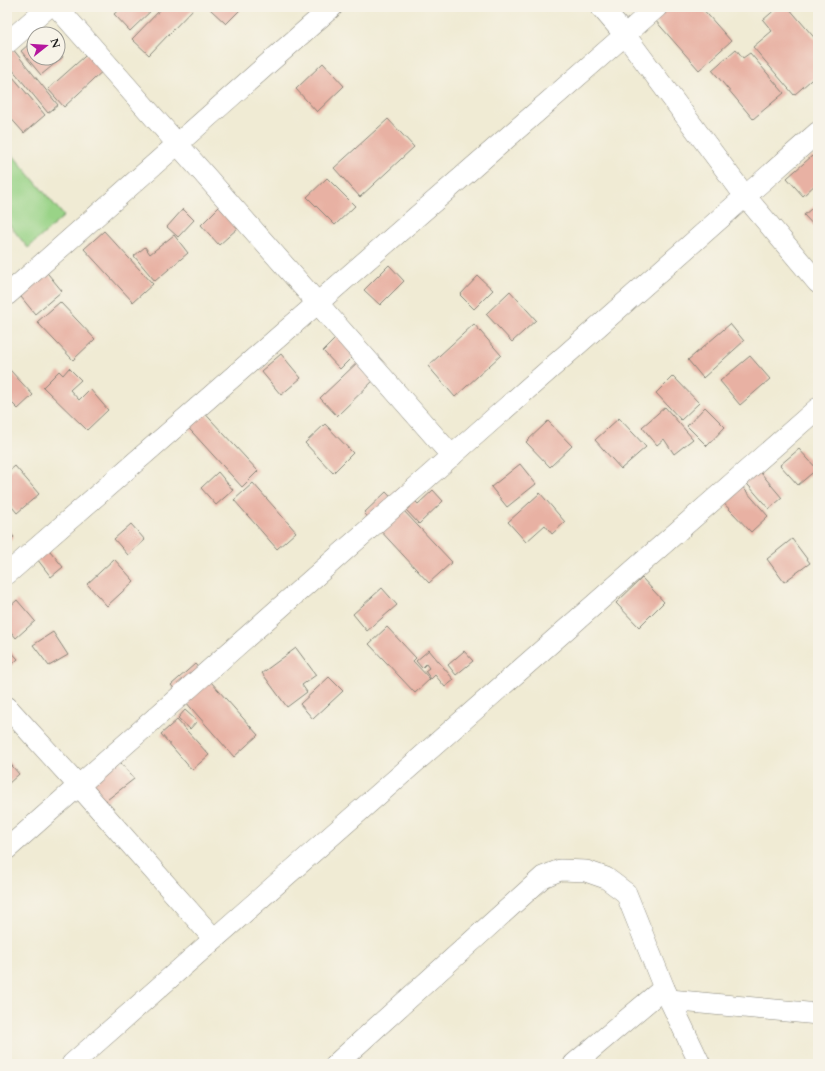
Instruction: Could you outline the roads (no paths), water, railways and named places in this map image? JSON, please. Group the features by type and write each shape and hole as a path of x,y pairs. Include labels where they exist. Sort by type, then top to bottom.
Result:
{"street":[{"path":"7,43 48,7"},
{"path":"57,7 452,456"},
{"path":"7,295 332,7"},
{"path":"601,7 625,35 745,196 818,283"},
{"path":"7,574 657,7"},
{"path":"7,849 818,132"},
{"path":"72,1064 818,408"},
{"path":"7,707 214,939"},
{"path":"336,1064 543,877 560,870 586,870 606,878 626,894 667,994 700,1064"},
{"path":"574,1064 667,994 818,1014"}]}
